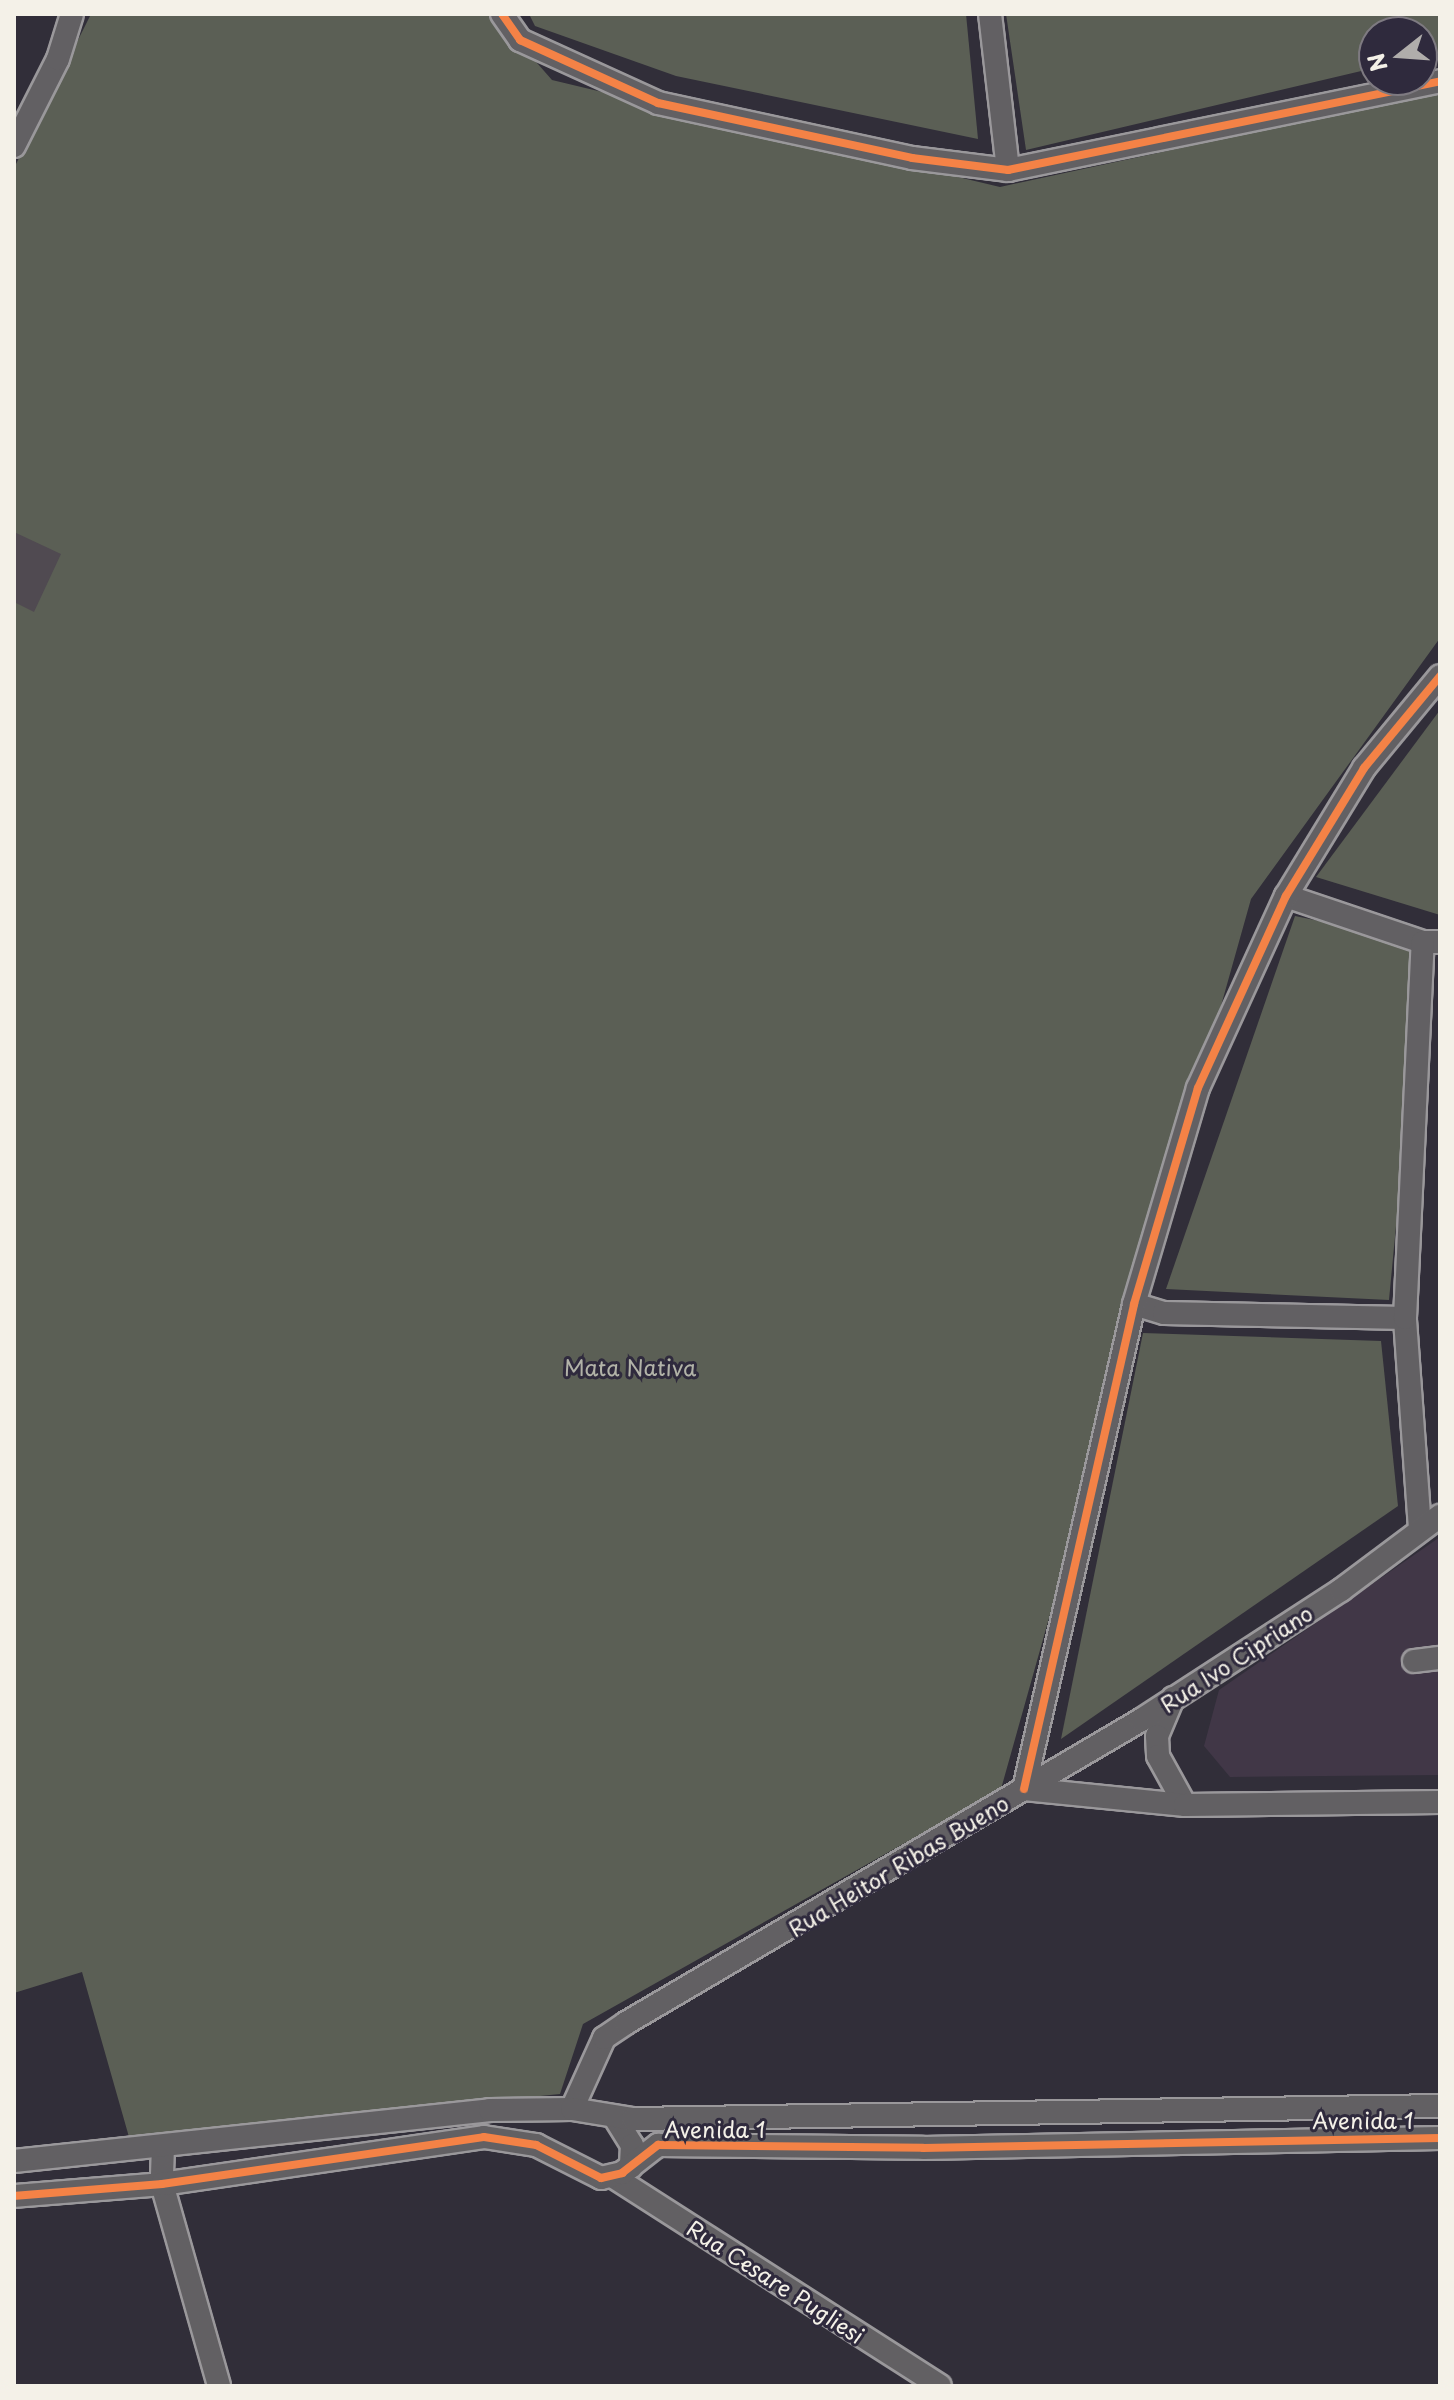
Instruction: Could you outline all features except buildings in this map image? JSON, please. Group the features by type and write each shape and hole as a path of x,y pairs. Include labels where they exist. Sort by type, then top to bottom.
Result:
{"street":[{"path":"14,146 58,59 72,14"},
{"path":"502,14 520,40 658,103 912,158 1008,170 1440,81"},
{"path":"990,14 1008,170"},
{"path":"1024,1789 1134,1304 1198,1088 1286,896 1364,768 1440,676"},
{"path":"1286,896 1431,942 1405,1318 1420,1529"},
{"path":"1134,1304 1164,1313 1405,1318"},
{"name":"Rua Ivo Cipriano","path":"1024,1789 1341,1590 1440,1516"},
{"path":"1414,1661 1440,1658"},
{"path":"1173,1697 1157,1736 1158,1756 1185,1805"},
{"name":"Rua Heitor Ribas Bueno","path":"572,2109 604,2038 1024,1789 1185,1805 1440,1802"},
{"name":"Avenida 1","path":"14,2161 490,2110 572,2109 615,2118 1440,2106"},
{"path":"14,2196 162,2184 484,2137 528,2143 590,2176 622,2171 629,2135 615,2118"},
{"name":"Avenida 1","path":"622,2171 658,2145 923,2148 1440,2138"},
{"path":"163,2146 162,2184 219,2386"},
{"name":"Rua Cesare Pugliesi","path":"622,2171 940,2386"}],"shaded area":[{"path":"1440,1537 1440,1775 1230,1777 1204,1746 1219,1690"}],"green space":[{"name":"Mata Nativa","path":"91,14 494,14 552,80 1000,187 1421,96 1438,96 1440,92 1440,638 1251,899 1001,1789 583,2024 560,2094 129,2137 82,1972 14,1993 14,168"},
{"path":"529,14 966,14 978,139 676,76 535,26"},
{"path":"1006,14 1440,14 1440,53 1438,16 1358,16 1358,72 1026,150"},
{"path":"1440,710 1440,915 1316,877"},
{"path":"1295,916 1423,942 1389,1300 1166,1289"},
{"path":"1143,1333 1381,1341 1398,1506 1061,1739"}],"cycle path":[{"path":"502,14 520,40 658,103 912,158 1008,170 1440,81"},
{"path":"1024,1789 1134,1304 1198,1088 1286,896 1364,768 1440,676"},
{"path":"14,2196 162,2184 484,2137 536,2145 601,2178 622,2173 658,2145 923,2148 1440,2138"}]}
